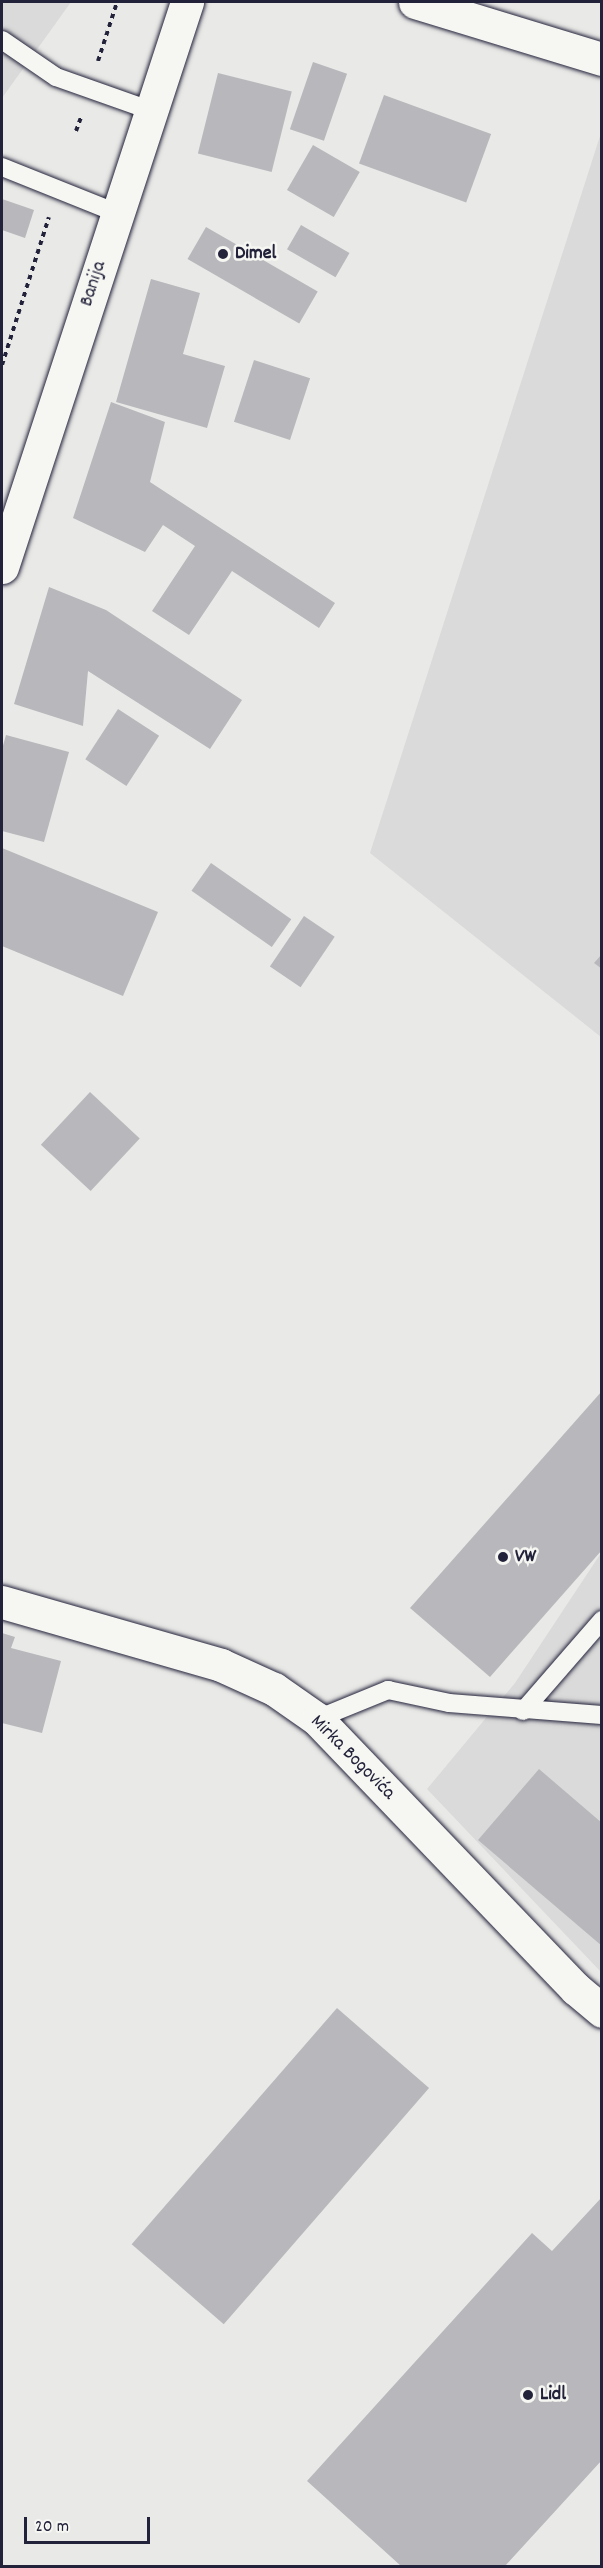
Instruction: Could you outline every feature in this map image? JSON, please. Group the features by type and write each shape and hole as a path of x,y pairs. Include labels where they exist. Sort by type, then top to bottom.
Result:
{"street":[{"name":"Banija","path":"2,567 187,2"},
{"path":"415,2 602,59"},
{"name":"Mirka Bogovića","path":"2,1602 220,1665 274,1689 317,1719 576,1989 602,2011"}],"lane":[{"path":"2,40 56,78 152,111"},
{"path":"2,167 117,213"},
{"path":"523,1711 602,1620"},
{"path":"317,1719 388,1690 449,1703 523,1711 602,1715"}],"path":[{"path":"101,52 117,2"},
{"path":"2,365 47,224"}],"shaded area":[{"path":"2,2 71,2 2,98"},
{"path":"601,133 601,1037 370,853"},
{"path":"601,1553 601,1972 427,1789 515,1683"}],"building":[{"path":"313,62 347,74 324,141 290,129"},
{"path":"218,73 292,91 272,172 198,154"},
{"path":"384,95 491,134 466,203 359,164"},
{"path":"313,145 360,172 334,217 287,190"},
{"path":"2,199 34,210 25,238 2,230"},
{"path":"301,225 349,253 335,277 287,249"},
{"path":"206,227 318,292 299,324 188,259"},
{"path":"151,279 200,293 183,354 225,366 207,428 116,402"},
{"path":"254,360 310,378 290,440 234,422"},
{"path":"111,402 165,422 150,482 335,603 319,628 232,571 189,635 152,611 195,546 163,525 145,552 73,518"},
{"path":"49,587 106,610 242,700 210,749 88,671 83,726 14,704"},
{"path":"118,709 159,736 126,786 85,759"},
{"path":"6,735 69,752 44,842 2,831 2,749"},
{"path":"2,848 158,912 123,996 2,946"},
{"path":"211,863 291,919 272,947 191,891"},
{"path":"304,916 335,937 301,987 270,967"},
{"path":"602,954 602,969 594,963"},
{"path":"90,1092 140,1138 91,1191 41,1145"},
{"path":"602,1391 602,1550 490,1677 410,1608"},
{"path":"2,1633 15,1637 11,1648 61,1661 42,1733 2,1723"},
{"path":"539,1769 602,1823 602,1946 478,1840"},
{"path":"337,2008 429,2088 224,2324 132,2244"},
{"path":"602,2197 602,2460 505,2566 401,2566 307,2481 532,2233 552,2251"}],"place":[{"name":"Dimel","path":"223,254"},
{"name":"VW","path":"503,1557"},
{"name":"Lidl","path":"528,2395"}]}
